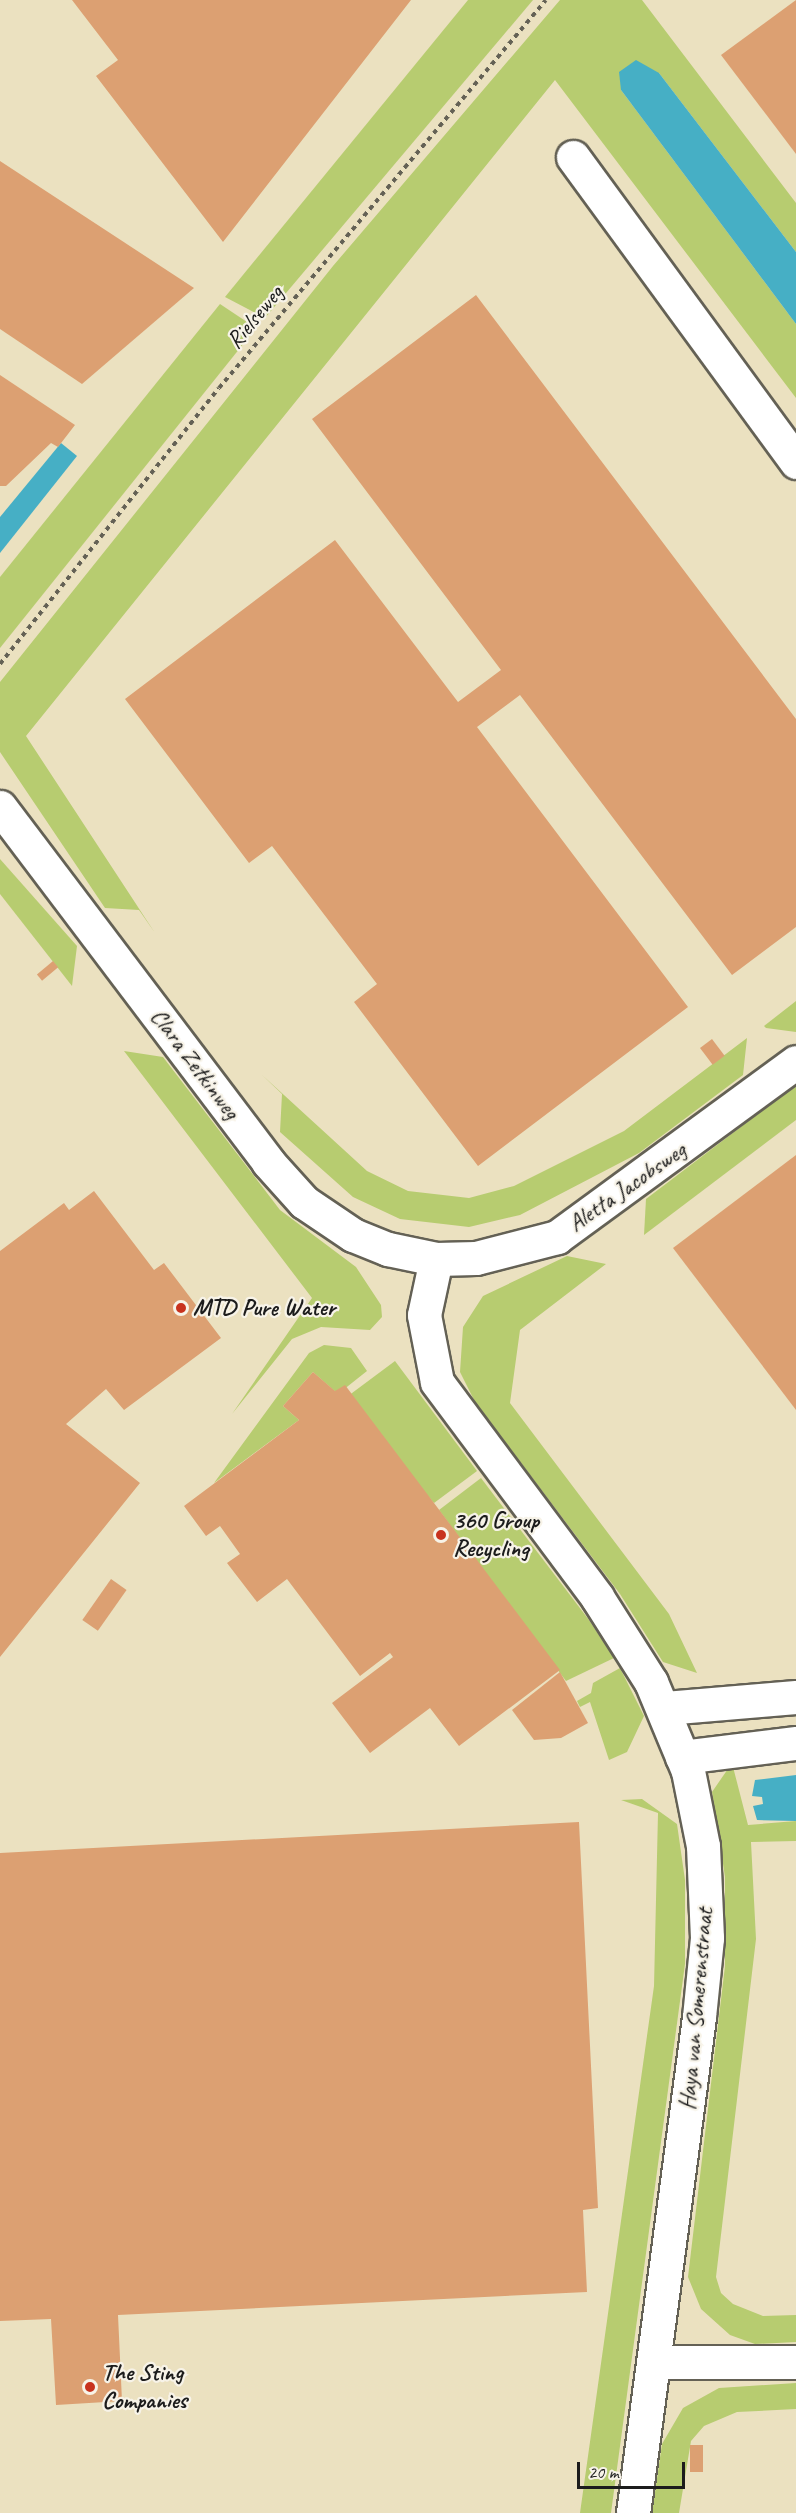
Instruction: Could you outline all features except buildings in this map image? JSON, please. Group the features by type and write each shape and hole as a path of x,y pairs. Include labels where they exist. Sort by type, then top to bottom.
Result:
{"street":[{"path":"573,157 796,462"},
{"name":"Clara Zetkinweg","path":"0,807 304,1202 353,1235 436,1259"},
{"name":"Aletta Jacobsweg","path":"436,1259 526,1250 557,1237 796,1062"},
{"name":"Haya van Somerenstraat","path":"436,1259 424,1315 437,1382 627,1640 664,1708 682,1757 703,1846 707,1938 633,2513"},
{"path":"664,1708 796,1697"},
{"path":"682,1757 796,1743"},
{"path":"654,2362 796,2362"}],"path":[{"name":"Rielseweg","path":"0,664 219,388 546,0"}],"green space":[{"path":"468,0 533,0 265,318 225,297"},
{"path":"560,0 642,0 796,203 796,252 659,73 621,90 796,324 796,398 555,80 26,736 155,933 139,910 105,908 0,752 0,682 333,266"},
{"path":"220,304 256,328 0,648 0,577"},
{"path":"0,859 77,946 72,986 0,894"},
{"path":"796,1001 796,1032 764,1026"},
{"path":"747,1038 743,1075 639,1153 520,1215 469,1227 400,1219 353,1197 280,1132 282,1094 261,1074 367,1171 408,1191 469,1198 514,1186 624,1131"},
{"path":"124,1051 163,1057 280,1210 356,1267 381,1305 382,1317 370,1330 321,1327 292,1339 232,1414 312,1298"},
{"path":"796,1085 796,1120 644,1235 646,1199"},
{"path":"567,1256 606,1264 520,1330 510,1403 669,1614 697,1673 663,1662 620,1594 475,1402 460,1372 463,1327 483,1296"},
{"path":"324,1345 351,1348 367,1371 338,1394 313,1372 283,1406 299,1420 214,1483 309,1353"},
{"path":"395,1361 477,1471 434,1503 344,1399"},
{"path":"481,1478 589,1620 614,1658 566,1681 439,1510"},
{"path":"620,1668 644,1716 627,1752 609,1760 590,1702 580,1707 577,1701 591,1693 593,1683"},
{"path":"732,1763 748,1825 796,1821 796,1841 751,1842 756,1939 716,2277 721,2293 733,2304 763,2316 796,2315 796,2342 755,2344 730,2335 701,2309 688,2277 725,1966 725,1877 712,1792"},
{"path":"642,1799 677,1824 685,1880 685,1964 611,2513 580,2513 654,1986 658,1813 621,1800"},
{"path":"796,2383 796,2409 737,2412 704,2426 691,2441 679,2513 652,2513 662,2444 683,2408 719,2388"}],"water":[{"path":"636,60 659,73 796,252 796,324 621,90 619,72"},
{"path":"61,443 77,456 0,553 0,517"},
{"path":"796,1775 796,1821 757,1820 753,1806 763,1804 762,1797 752,1796 755,1780"}],"place":[{"name":"MTD Pure Water","path":"181,1308"},
{"name":"360 Group Recycling","path":"441,1535"},
{"name":"The Sting Companies","path":"90,2387"}]}
